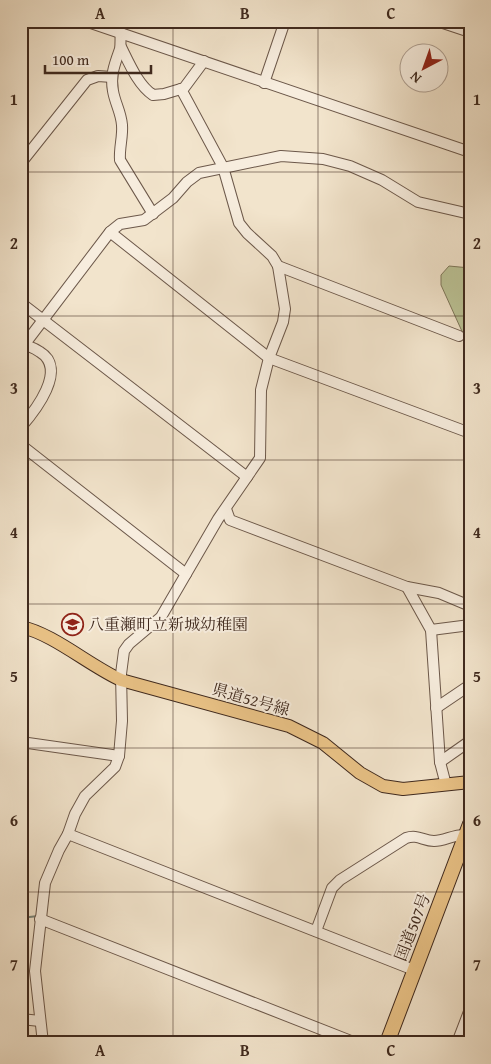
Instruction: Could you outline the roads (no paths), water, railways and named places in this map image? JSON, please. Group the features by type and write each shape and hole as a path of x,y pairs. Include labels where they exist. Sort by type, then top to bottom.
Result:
{"highway":[{"name":"国道507号","path":"387,1043 468,830"}],"main road":[{"name":"県道52号線","path":"21,627 45,636 101,671 121,680 289,726 323,743 360,773 383,786 402,789 470,782"}],"street":[{"path":"85,21 470,152"},
{"path":"264,83 285,21"},
{"path":"437,21 470,32"},
{"path":"121,33 120,47 114,62 112,77 113,92 122,116 123,131 119,150 120,160 153,214"},
{"path":"120,47 134,73 150,93 158,96 184,88 204,61"},
{"path":"21,163 86,80 98,76 112,77"},
{"path":"43,1043 35,971 45,883 68,834 75,814 86,796 115,766 119,756 122,721 121,680 124,651 129,644 161,617 226,509 260,458 261,390 268,358 283,322 284,309 278,266 272,256 247,233 239,222 223,167 181,88"},
{"path":"21,427 36,409 51,376 50,365 44,354 22,345 110,232 120,224 144,220 153,214 173,198 194,176 223,167 281,156 323,160 350,166 382,180 418,202 470,214"},
{"path":"110,232 268,358 313,373 470,433"},
{"path":"278,266 459,336"},
{"path":"21,303 247,477"},
{"path":"21,445 186,574"},
{"path":"226,509 230,520 407,587 439,593 470,606"},
{"path":"407,587 432,630 440,762 446,785"},
{"path":"432,630 470,625"},
{"path":"436,708 470,685"},
{"path":"440,762 470,741"},
{"path":"21,742 119,756"},
{"path":"316,931 332,888 340,880 406,838 414,836 431,841 440,840 468,830"},
{"path":"68,834 414,970"},
{"path":"40,919 356,1043"},
{"path":"456,1043 465,1033 470,1009"},
{"path":"21,1020 40,1021"}],"waterway":[{"path":"21,918 38,916"},
{"path":"357,1038 369,1043"}],"place":[{"name":"八重瀬町立新城幼稚園","path":"72,624"}]}
